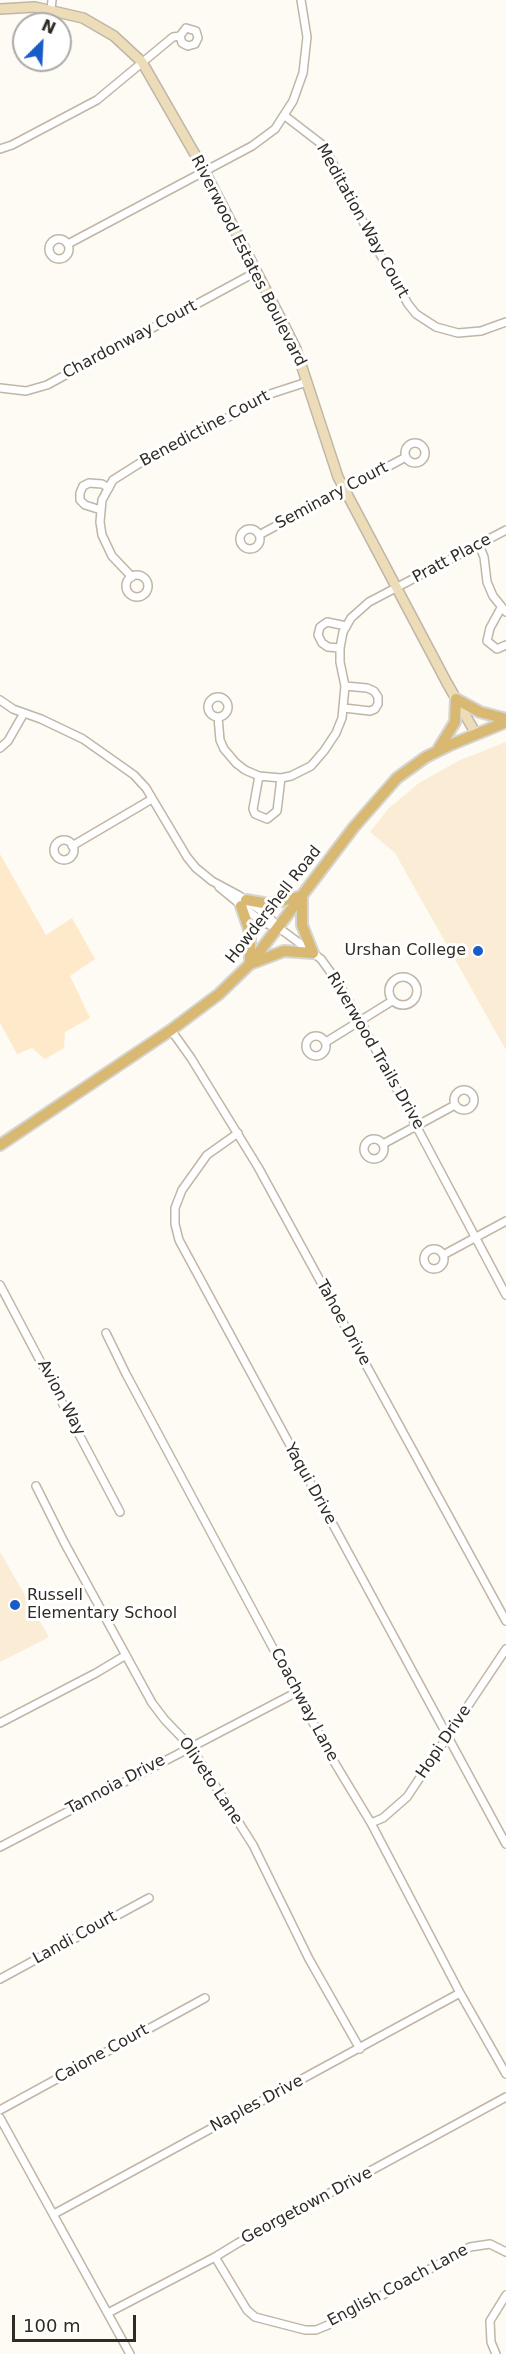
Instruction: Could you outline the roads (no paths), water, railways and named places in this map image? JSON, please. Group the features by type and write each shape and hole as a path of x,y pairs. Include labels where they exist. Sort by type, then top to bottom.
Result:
{"main road":[{"path":"456,699 479,711 506,720"},
{"path":"436,752 453,727 457,711 456,699"},
{"name":"Howdershell Road","path":"0,1145 171,1030 219,994 250,964 354,827 397,778 436,752 506,720"},
{"path":"302,896 302,925 313,953 284,951 250,964 250,932 244,903 269,904 302,896"}],"street":[{"path":"68,244 265,137 275,129 285,116 299,86 306,57 307,37 301,0"},
{"name":"Riverwood Estates Boulevard","path":"0,9 51,5 83,18 114,36 142,62 204,170 296,349 333,467 476,734"},
{"path":"0,149 12,145 97,100 172,37 180,36"},
{"name":"Meditation Way Court","path":"285,116 324,146 376,247 416,314 436,327 458,333 481,331 506,322"},
{"name":"Chardonway Court","path":"0,388 26,391 47,384 256,272"},
{"name":"Benedictine Court","path":"132,577 107,547 100,522 102,500 113,480 140,463 191,438 270,394 308,382"},
{"name":"Seminary Court","path":"259,535 406,457"},
{"path":"101,510 85,506 80,501 80,493 83,486 88,483 102,484 109,488"},
{"name":"Pratt Place","path":"346,626 359,608 506,530"},
{"path":"479,545 484,557 487,582 493,596 504,610 490,628 487,641 497,649 506,645"},
{"path":"218,717 220,740 229,757 245,770 259,776 280,778 301,772 317,760 336,733 344,708 345,686 340,648 346,626 327,622 320,627 318,635 322,643 328,647 340,648"},
{"path":"344,708 370,711 378,704 378,697 374,691 345,686"},
{"path":"1,704 67,731 102,751 134,775 152,799 72,846"},
{"path":"0,748 8,741 24,713"},
{"path":"259,776 254,809 255,814 267,819 277,811 280,778"},
{"name":"Riverwood Trails Drive","path":"152,799 187,857 213,881 244,903 262,922 279,928 321,958 361,1022 396,1092 417,1126 506,1295"},
{"path":"403,977 413,982 417,992 412,1002 402,1005 392,1001 388,991 393,981 403,977"},
{"path":"326,1042 392,1001"},
{"name":"Tahoe Drive","path":"171,1030 238,1133 264,1178 506,1621"},
{"path":"383,1144 455,1104"},
{"name":"Yaqui Drive","path":"238,1133 207,1155 182,1190 175,1208 175,1224 179,1240 506,1844"},
{"path":"442,1255 506,1221"},
{"name":"Avion Way","path":"0,1285 120,1512"},
{"name":"Coachway Lane","path":"106,1333 349,1789 371,1823 460,1993 506,2074"},
{"name":"Oliveto Lane","path":"36,1486 152,1703 190,1746 253,1845 309,1959 360,2049"},
{"name":"Hopi Drive","path":"371,1823 383,1818 408,1797 506,1649"},
{"path":"0,1723 126,1655"},
{"name":"Tannoia Drive","path":"0,1847 297,1692"},
{"name":"Landi Court","path":"0,1979 149,1898"},
{"name":"Naples Drive","path":"54,2214 460,1993"},
{"name":"Caione Court","path":"0,2110 205,1998"},
{"name":"Georgetown Drive","path":"108,2313 215,2258 238,2243 506,2097"},
{"path":"0,2118 130,2354"},
{"name":"English Coach Lane","path":"215,2258 247,2310 255,2317 305,2330 316,2330 470,2247 490,2244 506,2252"},
{"path":"496,2354 491,2342 490,2321 506,2295"}],"place":[{"name":"Urshan College","path":"478,951"},
{"name":"Russell Elementary School","path":"15,1605"}]}
